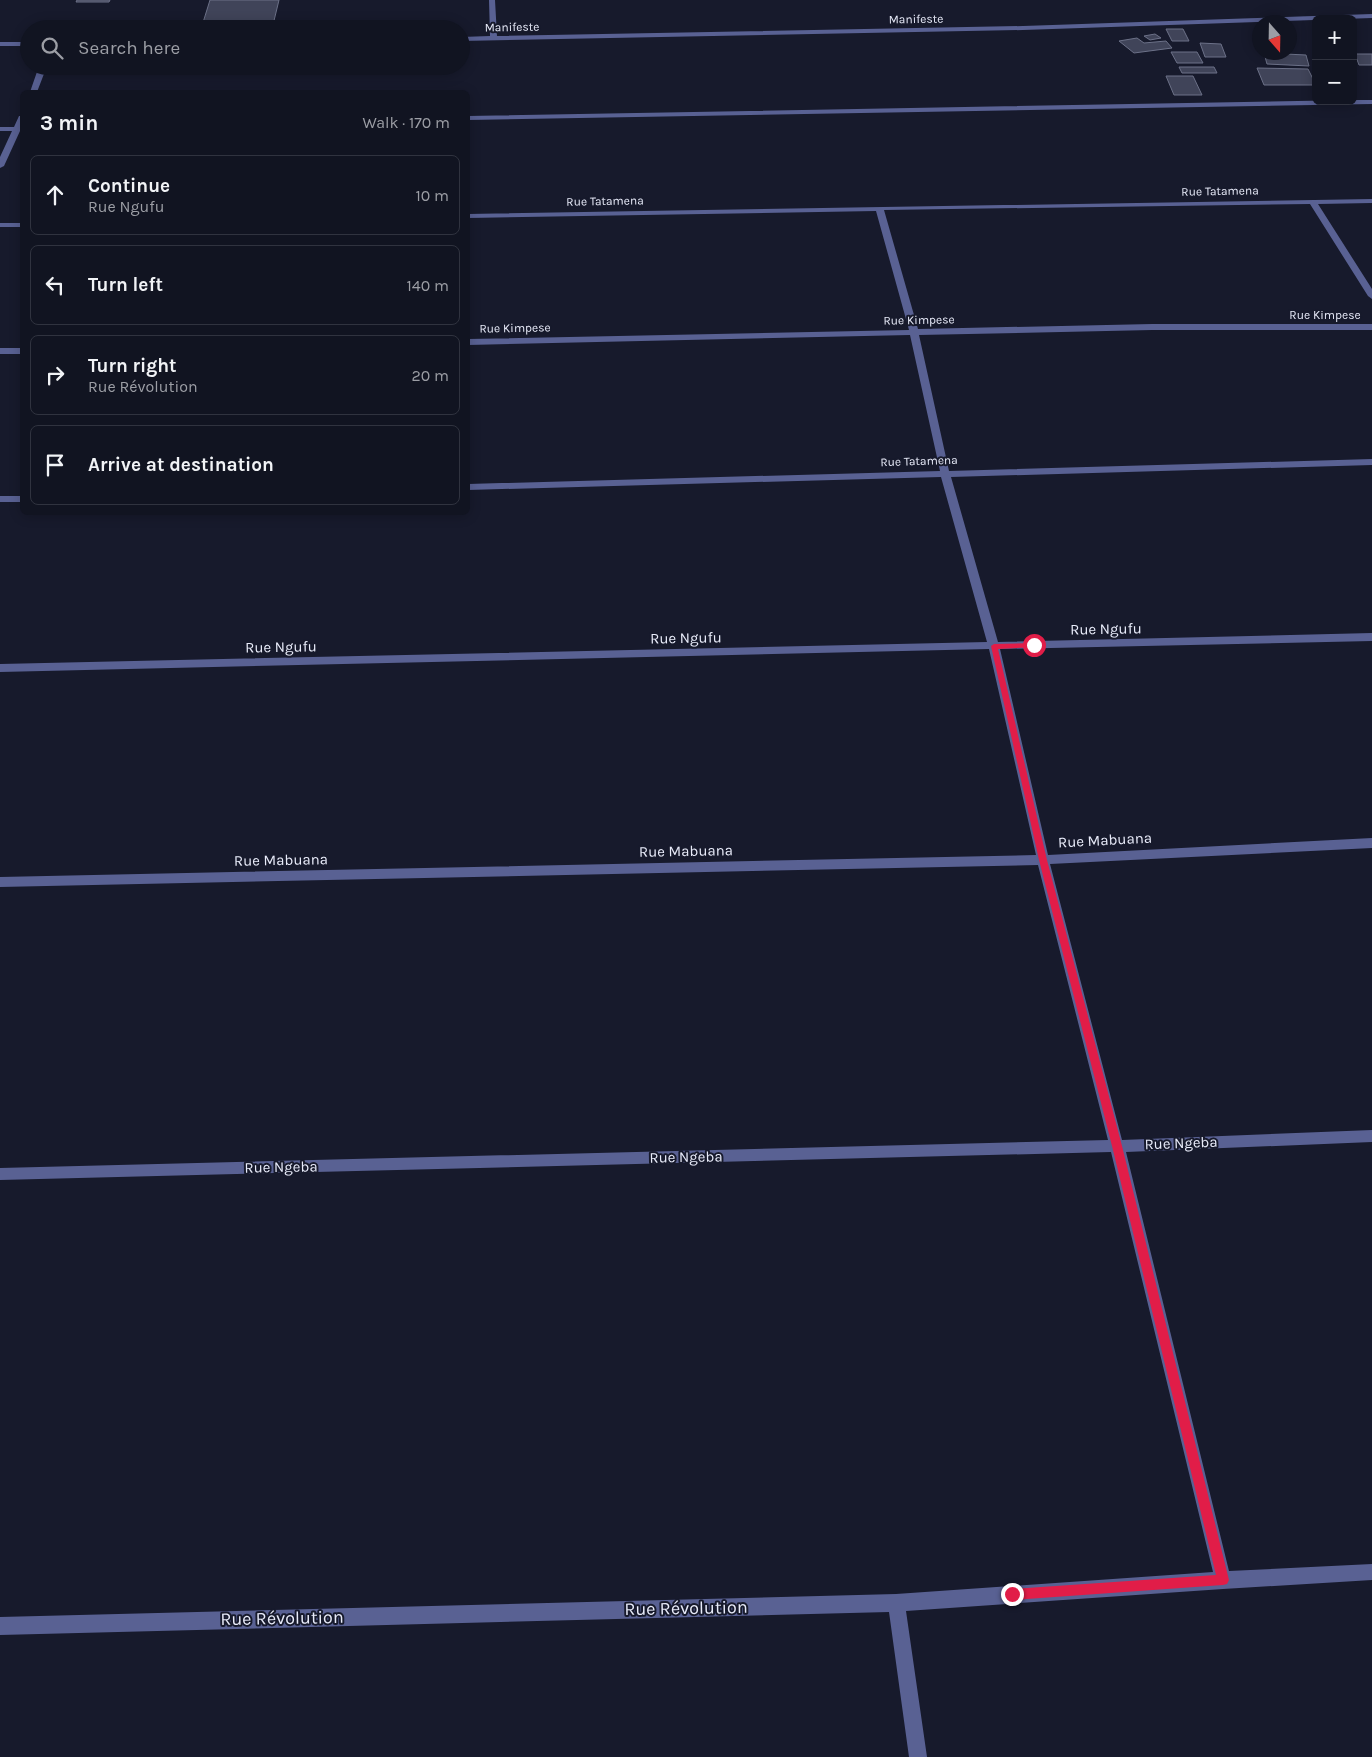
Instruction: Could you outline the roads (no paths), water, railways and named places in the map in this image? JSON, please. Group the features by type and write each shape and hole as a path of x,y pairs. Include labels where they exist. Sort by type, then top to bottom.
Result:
{"street":[{"path":"492,0 494,39"},
{"name":"Manifeste","path":"470,39 1023,28 1372,16"},
{"path":"0,44 20,44"},
{"path":"34,90 40,75"},
{"path":"470,118 1372,102"},
{"path":"0,129 20,129 0,166"},
{"name":"Rue Tatamena","path":"470,216 1372,201"},
{"path":"1313,203 1372,296"},
{"path":"879,208 914,332 945,473 994,646 1043,860 1117,1146 1223,1580"},
{"path":"0,225 20,225"},
{"name":"Rue Kimpese","path":"470,342 1152,327 1372,327"},
{"path":"0,352 20,351"},
{"name":"Rue Tatamena","path":"470,486 1372,462"},
{"path":"0,499 20,498"},
{"name":"Rue Ngufu","path":"0,668 1372,637"},
{"name":"Rue Mabuana","path":"0,882 1043,860 1372,843"},
{"name":"Rue Ngeba","path":"0,1174 1117,1146 1372,1136"},
{"name":"Rue Révolution","path":"0,1626 896,1602 1372,1572"},
{"path":"896,1602 918,1757"}]}
